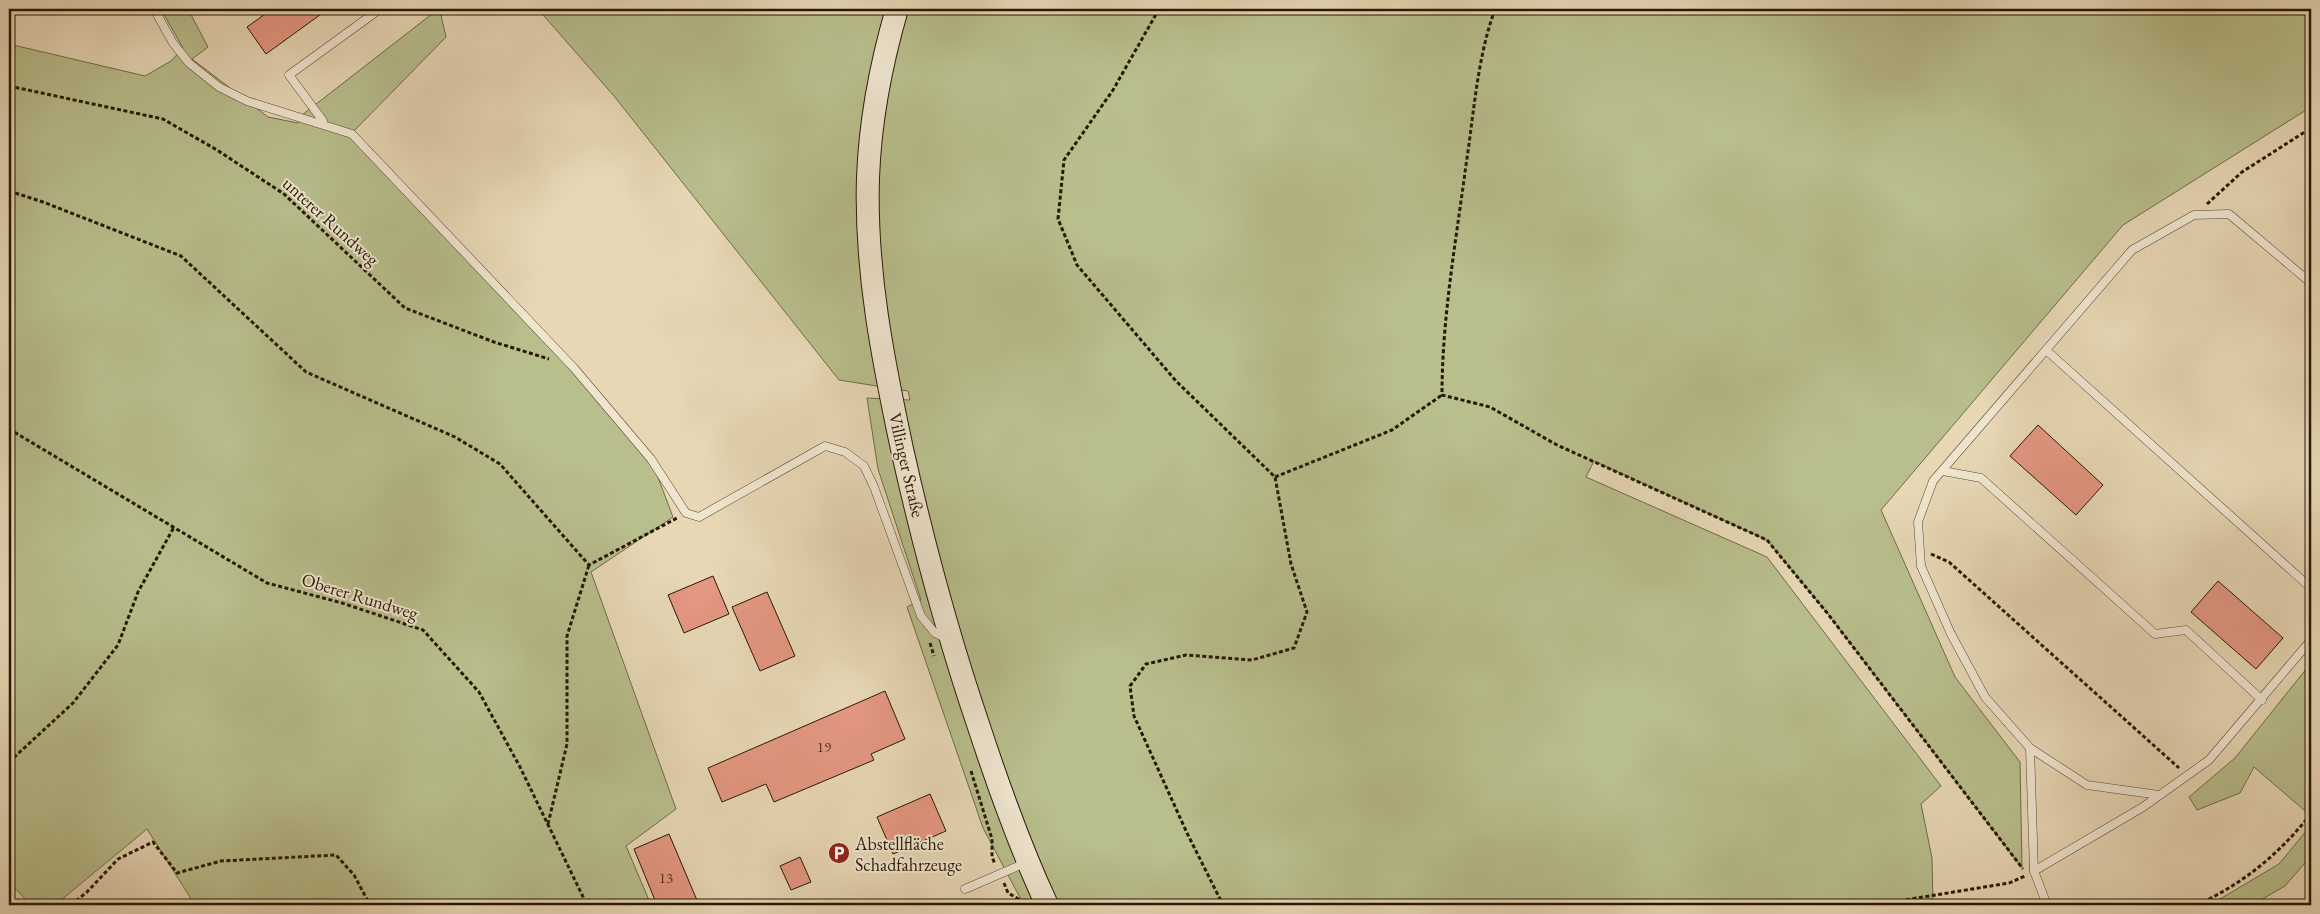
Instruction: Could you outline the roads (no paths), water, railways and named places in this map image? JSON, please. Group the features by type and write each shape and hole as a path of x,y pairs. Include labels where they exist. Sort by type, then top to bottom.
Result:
{"main road":[{"name":"Villinger Straße","path":"897,9 874,105 868,178 869,247 879,331 912,496 951,640 999,788 1027,862 1047,905"}],"lane":[{"path":"154,9 173,43 189,63 220,87 247,101 352,134 574,368 651,459 686,513 699,517 715,510 780,470 825,446 845,452 864,466 874,487 921,616 935,633 951,640"},
{"path":"322,123 323,121 289,76 380,9"},
{"path":"2159,796 2087,785 2030,748 1985,697 1951,634 1920,566 1918,522 1933,481 2132,250 2194,215 2229,214 2311,283"},
{"path":"2046,350 2311,588"},
{"path":"1943,471 1981,478 2155,634 2186,630 2262,700"},
{"path":"2034,871 2159,796 2209,760 2262,700 2311,640"},
{"path":"2030,748 2034,871 2047,905"},
{"path":"964,889 1027,862"}],"place":[{"name":"Abstellfläche Schadfahrzeuge","path":"839,853"}]}
